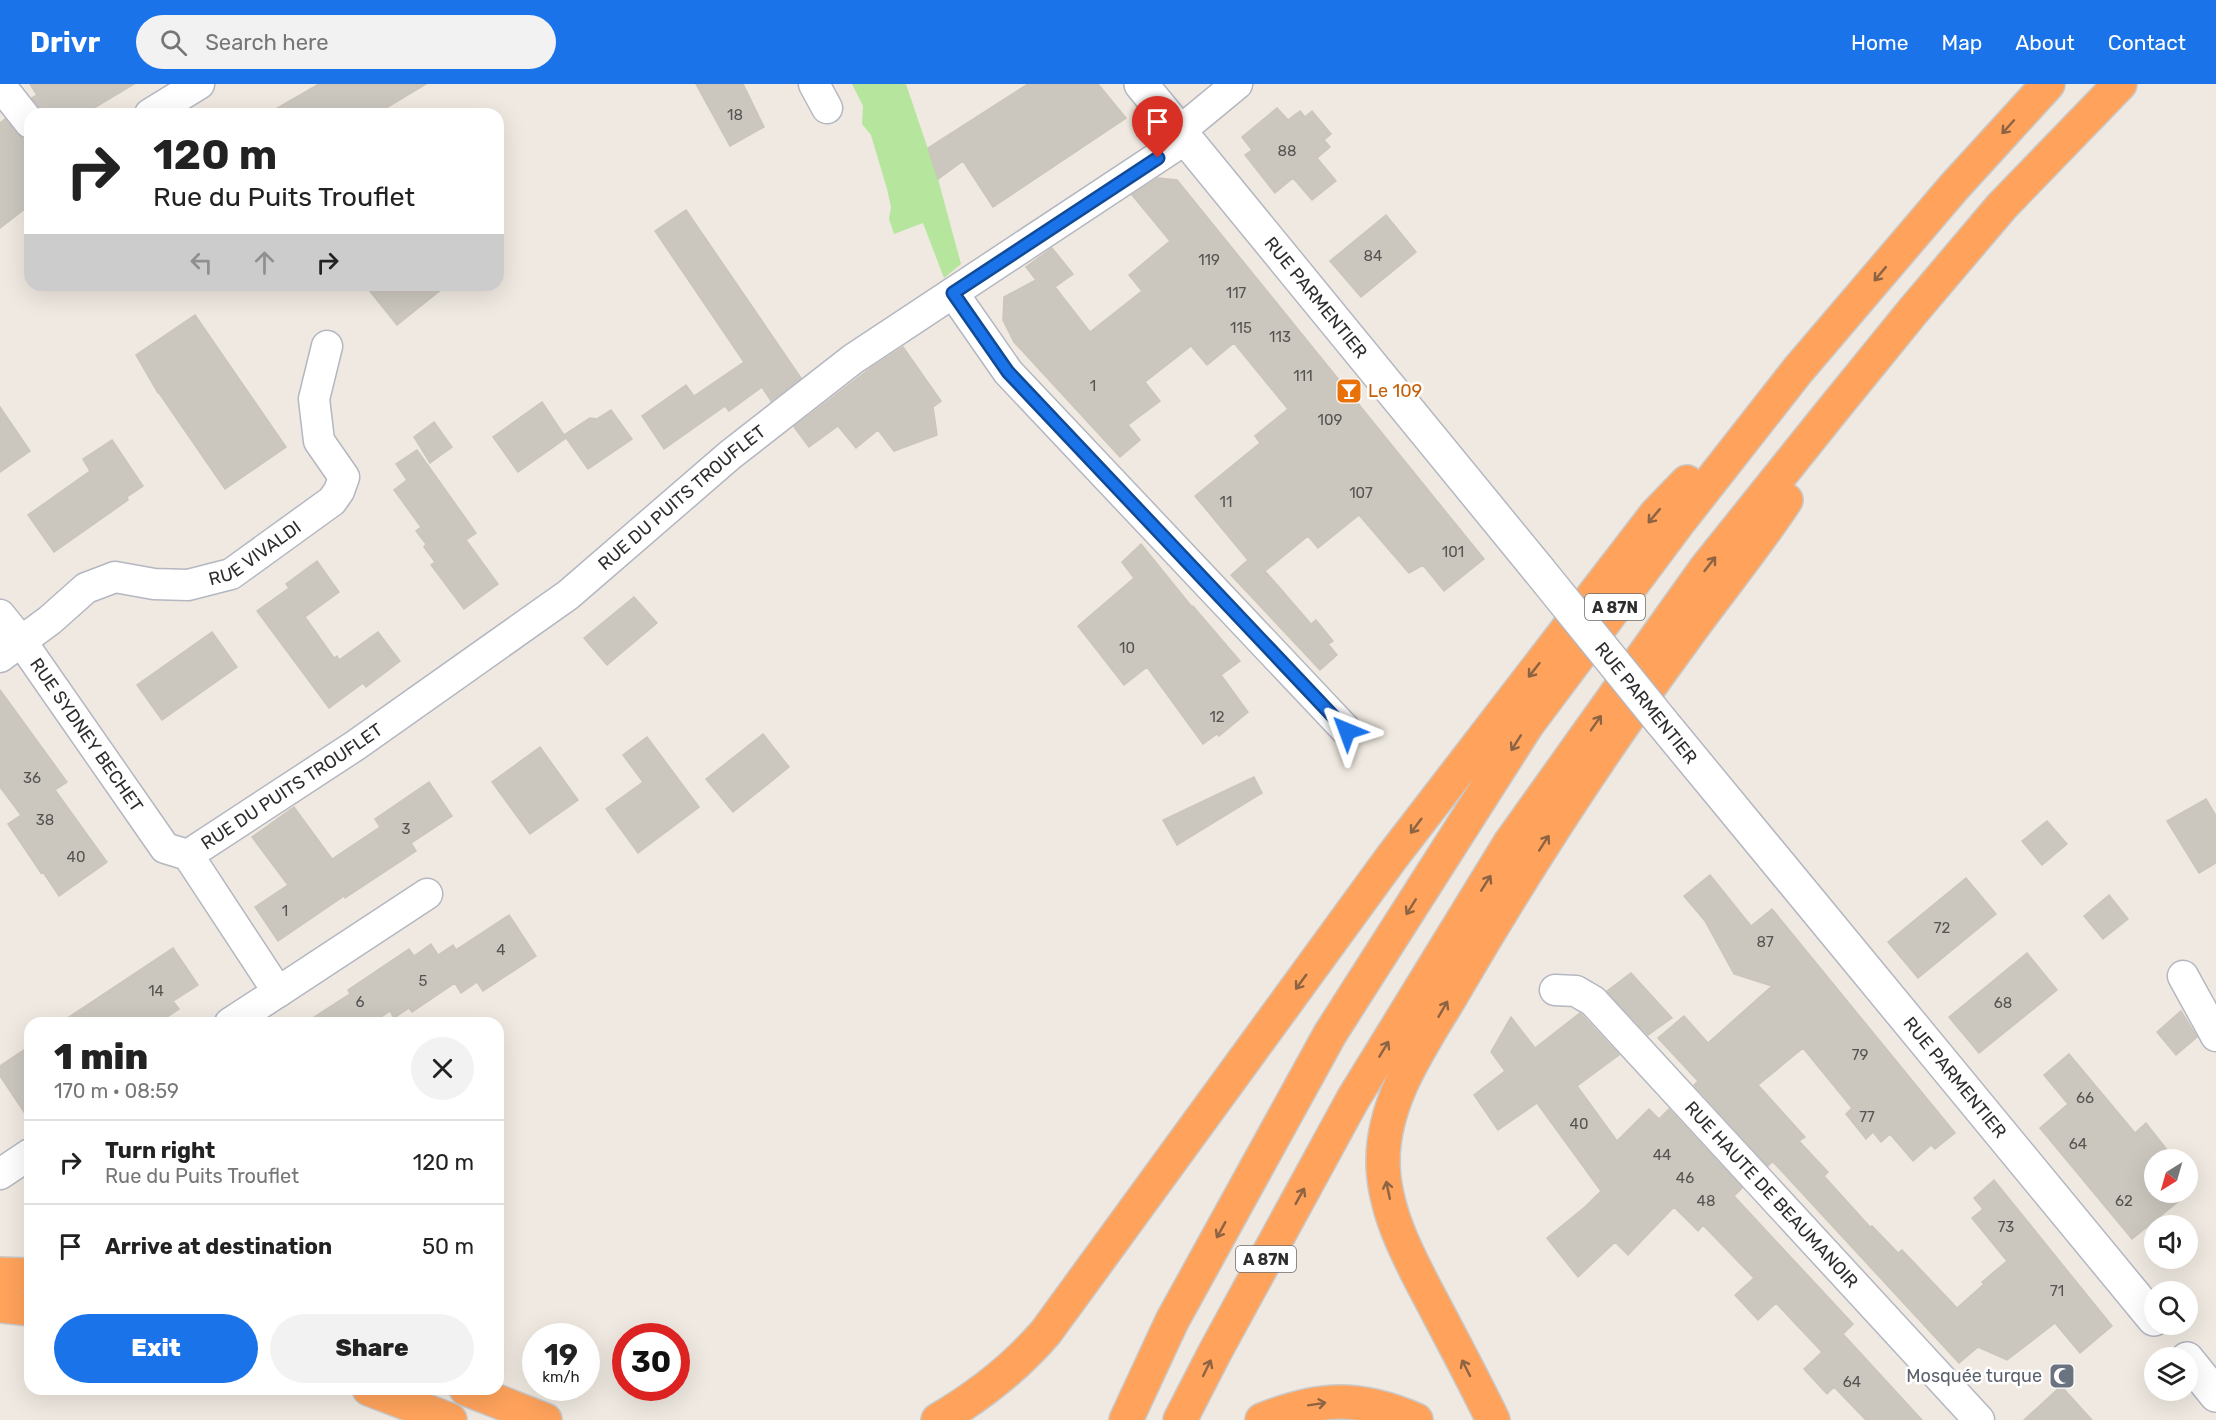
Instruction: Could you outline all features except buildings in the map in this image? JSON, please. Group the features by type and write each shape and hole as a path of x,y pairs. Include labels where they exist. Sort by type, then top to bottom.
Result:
{"highway":[{"name":"A 87N","path":"1126,1420 1172,1322 1330,1034 1527,725 1678,523 1798,370 1954,187 2048,84"},
{"name":"A 87N","path":"1180,1420 1353,1099 1510,843 1706,568 1912,311 2002,206 2121,84"},
{"path":"1493,1420 1411,1260 1398,1229 1391,1206 1383,1162 1387,1122 1393,1104 1423,1044 1546,839 1617,733 1767,528 1912,311"},
{"path":"938,1420 1002,1377 1046,1332 1392,857 1656,514 1798,370"},
{"path":"0,1274 24,1274"},
{"path":"0,1288 24,1290"},
{"path":"0,1306 24,1308"},
{"path":"413,1395 439,1420"},
{"path":"413,1395 450,1420"},
{"path":"413,1395 498,1420"},
{"path":"481,1395 545,1420"},
{"path":"1262,1420 1286,1410 1322,1403 1344,1402 1370,1404 1394,1410 1416,1420"}],"street":[{"path":"160,108 199,84"},
{"name":"RUE PARMENTIER","path":"1141,84 1683,748 2144,1307"},
{"name":"RUE DU PUITS TROUFLET","path":"182,853 356,744 568,595 730,455 853,359 1183,135 1237,84"},
{"path":"0,85 24,115"},
{"path":"953,293 1008,372 1347,731"},
{"name":"RUE VIVALDI","path":"10,649 50,620 86,588 115,576 154,584 188,585 231,574 332,501 344,477 319,441 314,399 327,345"},
{"name":"RUE SYDNEY BECHET","path":"0,615 10,649 165,848 182,853 278,992"},
{"path":"239,1017 427,894"},
{"path":"2183,976 2216,1036"},
{"name":"RUE HAUTE DE BEAUMANOIR","path":"1555,990 1576,991 1593,1000 1979,1420"},
{"path":"0,1174 24,1158"},
{"path":"2167,1335 2177,1347"},
{"path":"2198,1373 2216,1395"}],"green space":[{"path":"852,84 906,84 938,179 961,264 944,278 923,223 894,234 889,219 891,207 887,189 871,135 862,124 863,106"}],"place":[{"name":"Le 109","path":"1349,391"},
{"name":"Mosquée turque","path":"2062,1376"}],"route":[{"path":"1158,158 953,293 1008,372 1347,731"}]}
